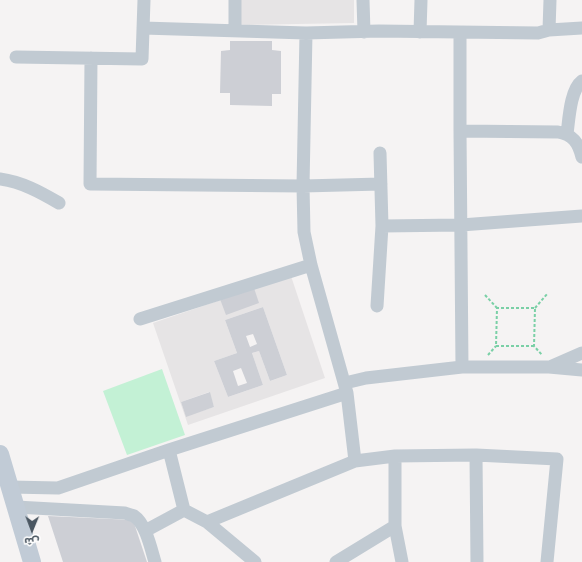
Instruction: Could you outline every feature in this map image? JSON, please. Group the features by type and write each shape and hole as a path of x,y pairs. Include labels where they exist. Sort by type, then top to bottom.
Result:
{"street":[{"path":"16,57 142,59 144,0"},
{"path":"235,0 235,31"},
{"path":"363,0 364,32"},
{"path":"420,32 421,0"},
{"path":"549,30 550,0"},
{"path":"143,28 306,33 380,31 538,33 549,30 582,28"},
{"path":"306,33 303,186 304,232 311,265 346,388 355,461"},
{"path":"460,33 462,367"},
{"path":"91,58 90,184 303,186 381,184"},
{"path":"567,134 574,93 582,81"},
{"path":"460,131 558,132 567,134 577,143 582,157"},
{"path":"377,306 382,226 380,153"},
{"path":"0,179 12,181 40,191 59,203"},
{"path":"382,226 461,224 582,216"},
{"path":"140,319 311,265"},
{"path":"549,367 582,353"},
{"path":"10,488 58,488 346,388 366,378 462,367 549,367 582,370"},
{"path":"169,450 184,510 207,522 255,562"},
{"path":"0,454 32,562"},
{"path":"207,522 355,461 396,456 476,455 557,459 547,562"},
{"path":"476,455 477,562"},
{"path":"396,456 395,526 402,562"},
{"path":"16,507 125,513 134,516 145,531 155,562"},
{"path":"145,531 184,510"},
{"path":"336,562 395,526"}],"path":[{"path":"496,346 534,346 535,308 548,293"},
{"path":"485,295 497,308 496,346 488,355"},
{"path":"497,308 535,308"}],"shaded area":[{"path":"241,0 354,0 354,23 240,25"},
{"path":"291,276 325,378 188,425 153,323","holes":["263,307 287,375 270,381 259,351 252,353 263,385 228,397 214,361 237,353 225,320","209,392 214,407 186,416 181,402"]}],"green space":[{"path":"162,369 185,435 127,455 103,391"}],"building":[{"path":"230,41 272,41 272,50 281,51 281,94 272,94 272,106 230,105 230,93 220,93 221,51 230,50"},
{"path":"254,288 259,303 226,315 220,299"},
{"path":"263,307 287,375 270,381 259,351 252,353 263,385 228,397 214,361 237,353 225,320","holes":["253,334 257,344 250,347 246,336","241,368 247,383 238,386 233,371"]},
{"path":"210,392 214,407 186,417 181,402"},
{"path":"48,516 133,520 147,562 63,562"}]}
